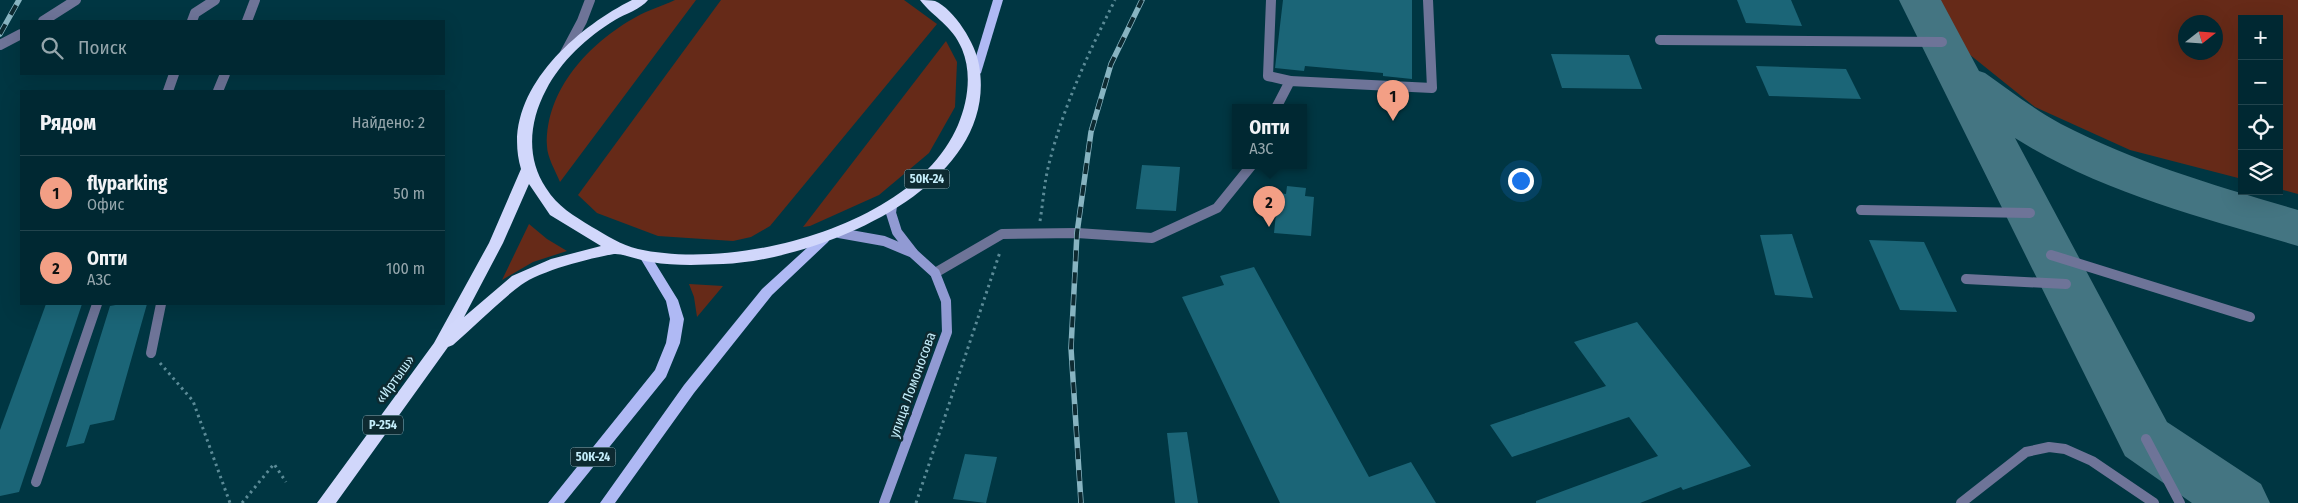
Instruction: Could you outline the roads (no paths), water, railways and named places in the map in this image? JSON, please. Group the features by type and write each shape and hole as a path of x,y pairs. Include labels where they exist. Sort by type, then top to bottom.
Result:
{"highway":[{"path":"642,0 594,28 565,53 538,90 524,130 528,169 554,210 616,248 645,256 725,260 775,253 824,239"},
{"path":"926,0 945,13 966,41 976,73"},
{"name":"50К-24","path":"824,239 839,234 892,206 931,175 958,141 973,107 976,73"},
{"path":"440,347 496,243 528,169"},
{"path":"440,347 517,280 556,263 616,248"},
{"name":"«Иртыш»","path":"326,503 440,347"}],"main road":[{"name":"50К-24","path":"976,73 998,0"},
{"name":"50К-24","path":"607,503 690,389 767,292 824,239"},
{"name":"50К-24","path":"555,503 632,411 661,372 674,343 677,319 672,300 645,256"}],"street":[{"path":"45,20 76,0"},
{"path":"192,20 195,13 215,0"},
{"path":"247,20 255,0"},
{"path":"565,53 582,21 590,0"},
{"path":"1271,0 1268,76 1290,81 1432,88 1428,0"},
{"path":"0,45 20,35"},
{"path":"1660,40 1942,42"},
{"path":"168,90 174,75"},
{"path":"218,90 225,75"},
{"path":"1278,104 1290,81"},
{"path":"934,273 960,260 1002,234 1078,232 1152,238 1217,208 1249,169"},
{"path":"892,206 891,213 897,232 914,254"},
{"path":"1861,210 2030,213"},
{"path":"839,234 884,242 914,254"},
{"name":"улица Ломоносова","path":"884,503 947,332 946,301 934,273 914,254"},
{"path":"2051,255 2250,317"},
{"path":"1966,279 2066,284"},
{"path":"36,482 97,305"},
{"path":"151,353 161,305"},
{"path":"2146,439 2180,503"},
{"path":"1961,503 2026,452 2039,447 2054,446 2094,463 2154,503"}],"railway":[{"path":"0,34 19,0"},
{"path":"1081,503 1071,348 1077,233 1091,132 1111,64 1142,0"}],"place":[{"name":"flyparking","path":"1393,121"},
{"name":"Опти","path":"1269,227"}]}
